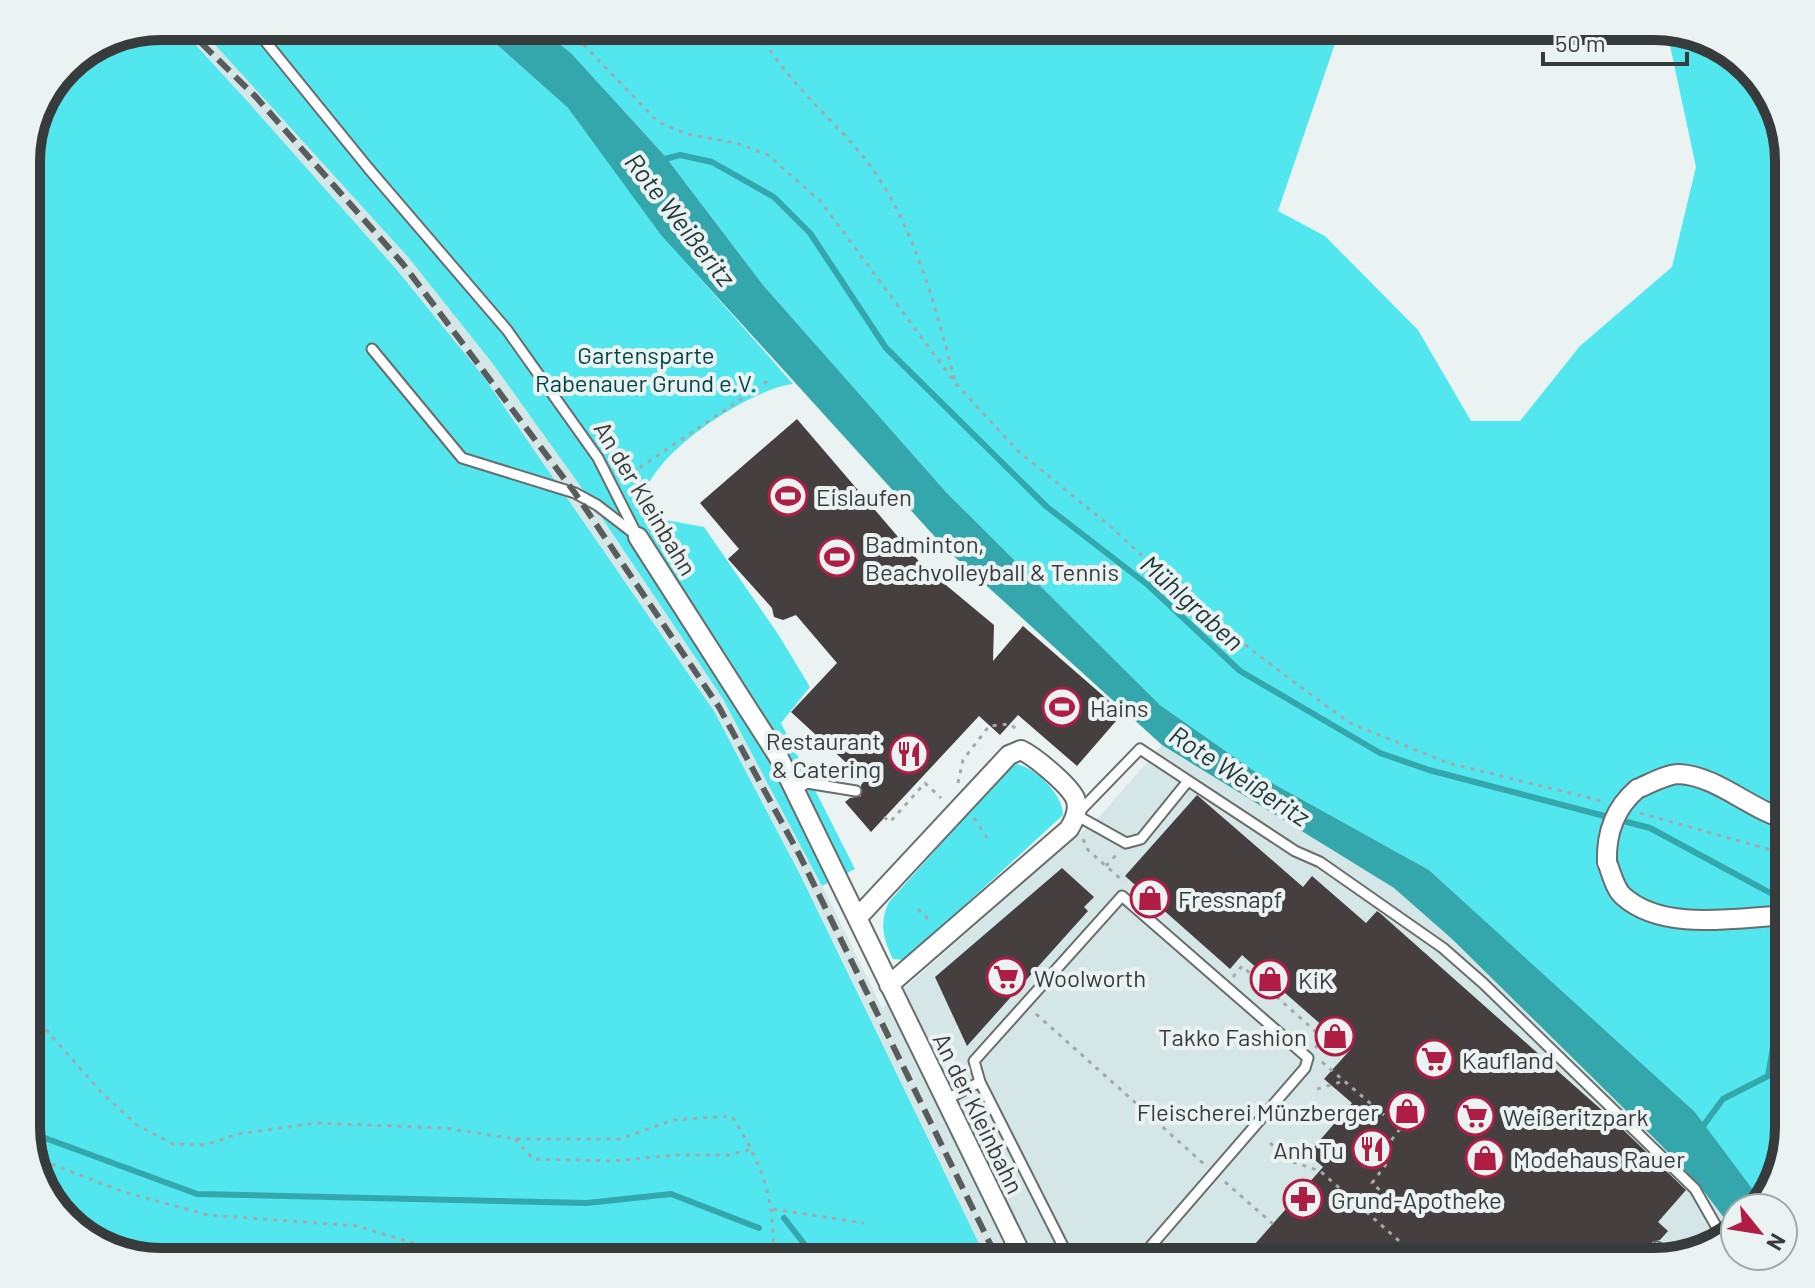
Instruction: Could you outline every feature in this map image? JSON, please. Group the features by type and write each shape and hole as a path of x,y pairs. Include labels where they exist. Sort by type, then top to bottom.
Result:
{"street":[{"name":"An der Kleinbahn","path":"638,537 709,643 795,790 1018,1248"},
{"path":"859,916 1009,755 1021,750 1033,755 1075,798 1076,815 1069,829 889,985"},
{"path":"1775,817 1766,815 1716,786 1678,774 1637,789 1619,808 1606,840 1607,862 1621,895 1648,911 1680,919 1775,915"}],"lane":[{"name":"An der Kleinbahn","path":"264,40 369,169 507,330 598,458 638,537"},
{"path":"372,349 462,458 575,493 597,505 638,537"},
{"path":"1188,781 1141,839 1126,843 1076,815 1140,749 1295,851 1320,862 1443,948 1484,984 1695,1189 1718,1230"},
{"path":"795,790 807,783 856,791"},
{"path":"1064,1248 980,1082 974,1061 1122,896 1308,1058 1305,1068 1149,1248"},
{"path":"945,1100 980,1082"}],"path":[{"path":"578,40 658,122 687,134 751,146 768,155 810,193 956,384 1018,451 1111,527 1206,615 1350,723 1448,763 1539,783 1610,804"},
{"path":"763,40 800,88 827,114 874,171 907,231 939,322 956,384"},
{"path":"613,487 772,378"},
{"path":"963,805 957,786 963,760 989,726 1010,724 1019,731"},
{"path":"884,817 890,822 925,783 944,801"},
{"path":"1638,813 1775,851"},
{"path":"1101,862 1106,866"},
{"path":"1224,986 1242,966 1340,1052"},
{"path":"1025,1004 1273,1224"},
{"path":"40,1023 101,1092 137,1125 173,1144 205,1145 238,1134 316,1123 445,1128 515,1139 620,1139 673,1120 732,1116 752,1149 773,1209 774,1248"},
{"path":"1315,1048 1324,1039"},
{"path":"1333,1069 1384,1115"},
{"path":"1317,1089 1346,1080"},
{"path":"1400,1129 1386,1147 1387,1163 1372,1183 1406,1214"},
{"path":"515,1139 533,1159 612,1161 676,1155 728,1155 752,1149"},
{"path":"1270,1143 1290,1161 1320,1171 1407,1248"},
{"path":"45,1162 124,1192 208,1215 357,1226 430,1248"},
{"path":"773,1209 864,1223"}],"shaded area":[{"path":"190,40 212,40 408,257 493,364 586,494 723,699 798,836 882,1008 1101,815 1162,745 1394,888 1452,939 1658,1142 1719,1211 1719,1229 1685,1244 1654,1248 981,1248 801,874 714,711 483,376 397,270"}],"green space":[{"path":"190,40 249,103 397,270 483,376 714,711 800,874 981,1248 161,1248 122,1242 107,1236 70,1207 49,1173 40,1135 40,153 52,107 81,70 115,49 137,42"},
{"name":"Gartensparte Rabenauer Grund e.V.","path":"211,40 492,40 568,108 662,235 793,384 751,399 699,430 657,471 645,491 643,510 655,518 704,527 778,634 810,687 781,723 855,869 822,886 723,699 586,494 493,364 408,257"},
{"path":"555,40 1336,40 1278,211 1325,236 1418,330 1471,421 1520,421 1580,346 1672,267 1696,167 1669,41 1693,46 1715,56 1745,81 1763,107 1771,130 1775,161 1775,1127 1769,1166 1756,1192 1695,1112 1429,870 1267,780 1160,705 946,492 763,285 665,156 571,53"},
{"path":"1017,764 1033,771 1048,784 1059,799 1063,815 905,960 893,959 884,930 889,902 1010,767"}],"water":[{"name":"Rote Weißeritz","path":"492,40 555,40 571,53 665,156 763,285 946,492 1160,705 1267,780 1429,870 1695,1112 1755,1192 1719,1192 1719,1211 1658,1142 1452,939 1394,888 1162,745 946,549 661,235 568,108"}],"building":[{"path":"797,419 923,566 994,625 993,661 1023,626 1123,713 1077,766 1018,715 1000,735 979,716 871,832 845,802 861,796 861,785 865,780 791,712 837,663 796,615 783,620 774,617 772,608 728,559 739,549 700,503"},
{"name":"Weißeritzpark","path":"1197,795 1303,887 1312,876 1366,923 1377,911 1613,1120 1686,1190 1658,1222 1668,1231 1660,1240 1652,1242 1651,1248 1251,1248 1323,1167 1308,1154 1352,1103 1324,1079 1350,1050 1242,955 1230,969 1125,876"},
{"path":"1062,868 1094,897 1084,907 1088,911 967,1046 935,977"}],"waterway":[{"name":"Mühlgraben","path":"661,160 680,155 712,162 774,197 810,233 886,348 1047,507 1148,585 1240,671 1380,753 1429,770 1650,828 1775,895"},
{"path":"1700,1130 1723,1099 1768,1076 1775,1035"},
{"name":"Mühlgraben","path":"1768,1076 1775,1072"},
{"path":"40,1136 197,1194 587,1203 671,1194 759,1228"},
{"path":"784,1218 807,1248"}],"railway":[{"path":"198,40 256,97 403,264 575,493 719,707 799,854 992,1248"}],"place":[{"name":"Eislaufen","path":"788,496"},
{"name":"Badminton, Beachvolleyball & Tennis","path":"837,557"},
{"name":"Hains","path":"1062,707"},
{"name":"Restaurant & Catering","path":"909,754"},
{"name":"Fressnapf","path":"1150,898"},
{"name":"Woolworth","path":"1006,977"},
{"name":"KiK","path":"1270,979"},
{"name":"Takko Fashion","path":"1335,1036"},
{"name":"Kaufland","path":"1434,1059"},
{"name":"Fleischerei Münzberger","path":"1407,1111"},
{"name":"Weißeritzpark","path":"1475,1116"},
{"name":"Anh Tu","path":"1372,1149"},
{"name":"Modehaus Rauer","path":"1485,1158"},
{"name":"Grund-Apotheke","path":"1303,1199"}]}
